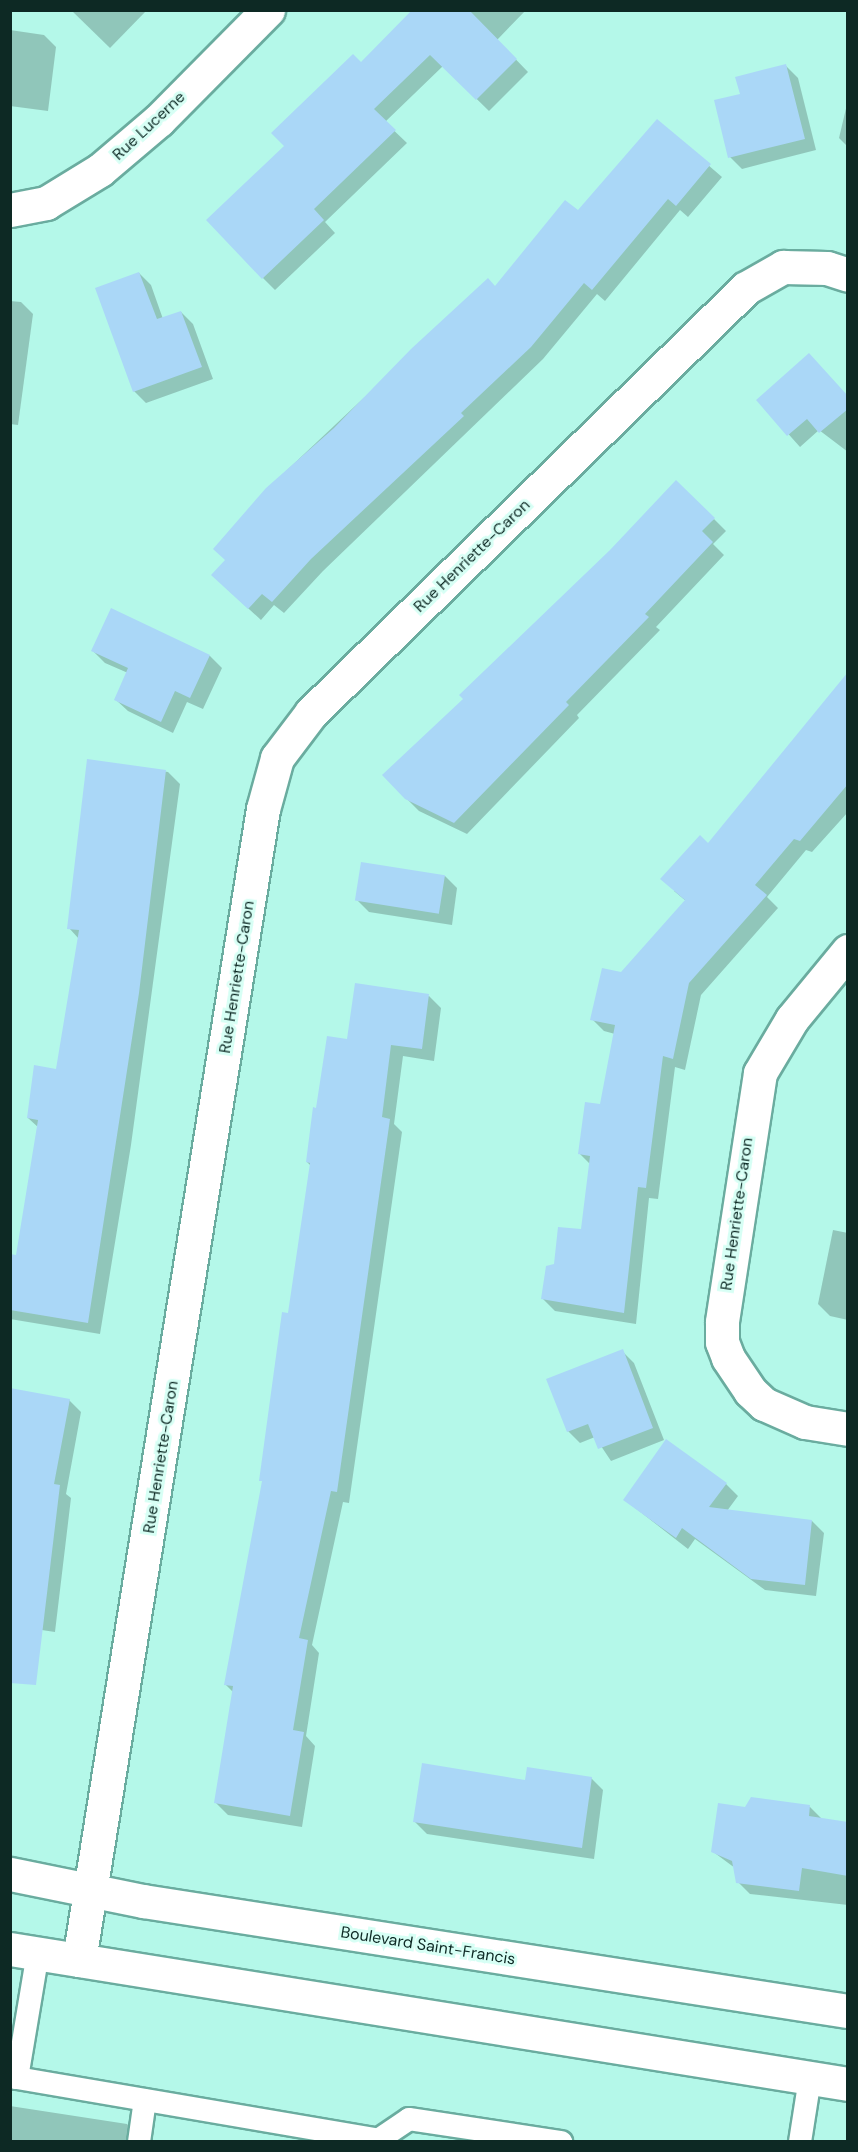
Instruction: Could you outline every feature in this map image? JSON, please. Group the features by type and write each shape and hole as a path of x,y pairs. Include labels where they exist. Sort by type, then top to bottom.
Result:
{"street":[{"name":"Rue Lucerne","path":"10,210 46,203 100,170 159,120 268,10"},
{"name":"Rue Henriette-Caron","path":"79,1960 263,809 278,758 311,713 746,288 783,267 828,268 848,275"},
{"name":"Rue Henriette-Caron","path":"848,951 792,1019 760,1073 722,1322 722,1342 728,1358 750,1391 765,1404 806,1422 848,1429"},
{"name":"Boulevard Saint-Francis","path":"10,1874 143,1902 848,2011"},
{"path":"24,1951 848,2084"}],"lane":[{"path":"24,1951 14,2078 378,2141 409,2119 561,2142"},
{"path":"800,2142 810,2078"},
{"path":"139,2142 145,2100"}],"building":[{"path":"412,10 469,10 517,59 476,100 430,55 374,109 396,130 314,209 324,220 262,279 206,220 284,146 271,133 353,54 361,62"},
{"path":"786,64 805,139 728,158 714,100 740,94 735,77"},
{"path":"657,119 711,164 676,206 668,199 592,290 584,283 531,347 461,413 464,416 311,559 272,602 262,594 248,609 211,575 225,560 213,549 266,488 334,428 411,349 488,278 495,286 565,200 578,210"},
{"path":"139,272 157,319 181,311 202,367 133,392 95,288"},
{"path":"809,353 848,396 848,409 819,433 807,419 787,436 756,400"},
{"path":"676,480 715,518 702,531 713,542 645,614 649,617 566,702 569,705 454,823 405,799 382,775 463,699 459,695 610,550"},
{"path":"111,608 210,655 190,698 175,691 161,722 114,700 128,668 91,651"},
{"path":"848,672 848,784 800,841 794,839 755,885 767,895 689,983 673,1059 663,1056 646,1188 638,1187 624,1313 541,1299 546,1266 554,1264 558,1227 581,1229 590,1156 578,1154 585,1102 600,1104 615,1025 590,1020 602,968 621,972 685,900 660,879 700,835 708,843"},
{"path":"87,759 166,770 139,993 88,1323 10,1310 10,1254 16,1255 38,1120 27,1118 34,1065 56,1069 79,930 67,929"},
{"path":"361,862 445,875 439,914 355,901"},
{"path":"355,983 429,994 422,1049 391,1045 382,1117 390,1119 337,1492 331,1491 299,1638 308,1640 293,1730 304,1732 290,1816 214,1803 233,1686 224,1685 262,1481 259,1481 282,1312 288,1313 310,1163 306,1162 313,1107 316,1108 327,1036 347,1039"},
{"path":"623,1349 653,1428 598,1449 588,1424 567,1432 546,1379"},
{"path":"10,1388 70,1399 54,1484 60,1485 36,1685 10,1683"},
{"path":"666,1439 727,1483 709,1507 812,1520 805,1585 751,1579 682,1528 676,1538 623,1500"},
{"path":"422,1763 525,1780 527,1767 592,1777 582,1848 413,1822"},
{"path":"751,1797 810,1805 809,1816 848,1822 848,1876 802,1868 799,1891 736,1883 732,1861 711,1852 718,1803 745,1807"}]}
